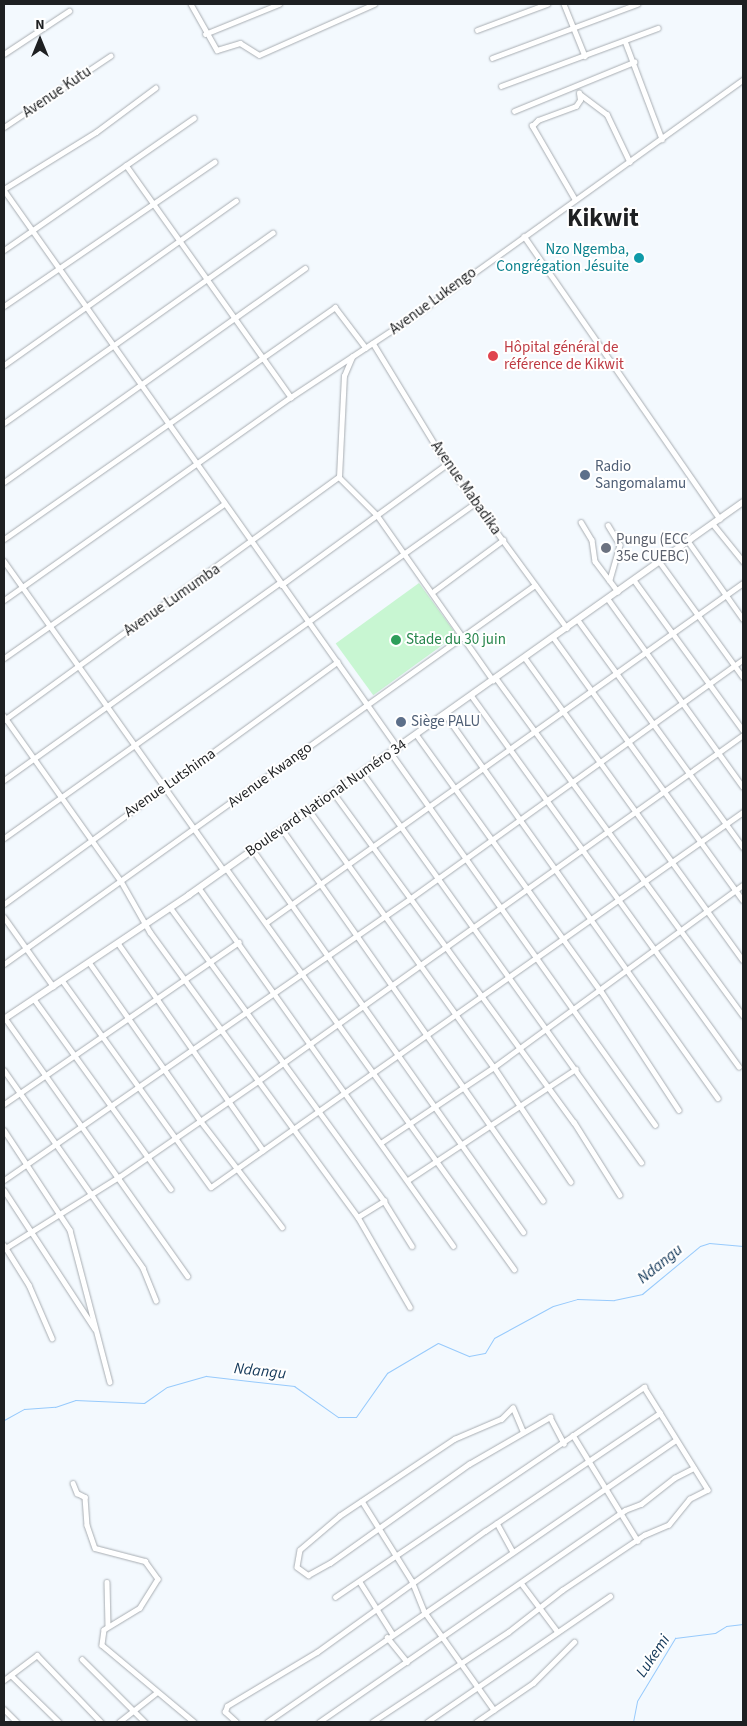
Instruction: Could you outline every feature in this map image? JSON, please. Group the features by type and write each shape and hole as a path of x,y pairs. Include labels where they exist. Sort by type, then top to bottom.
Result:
{"main road":[{"name":"Boulevard National Numéro 34","path":"5,1019 253,850 742,504"}],"street":[{"path":"191,4 205,34 217,50 240,43 249,52 264,55 374,4"},
{"path":"205,34 279,4"},
{"path":"477,30 547,4"},
{"path":"564,4 585,56"},
{"path":"492,58 637,4"},
{"path":"4,54 69,11"},
{"path":"500,86 658,28"},
{"path":"625,41 662,139"},
{"name":"Avenue Kutu","path":"4,128 110,56"},
{"path":"514,111 634,62"},
{"name":"Avenue Lukengo","path":"4,600 291,397 366,348 743,80"},
{"path":"155,88 96,132 4,190 56,269 398,748"},
{"path":"573,88 607,114 630,162"},
{"path":"575,200 532,126 538,120 576,106 580,100 578,93"},
{"path":"4,250 194,118"},
{"path":"4,306 214,162"},
{"path":"126,165 178,241 208,279 291,397"},
{"path":"4,364 85,309 236,201"},
{"path":"4,423 272,233"},
{"path":"524,236 720,519"},
{"path":"4,482 236,320 305,268"},
{"path":"4,539 168,426 335,307 366,348"},
{"name":"Avenue Mabadika","path":"373,343 447,464 567,628"},
{"path":"352,357 344,376 339,477 377,515 434,592 463,639 537,733 743,1015"},
{"path":"4,780 447,464"},
{"name":"Avenue Lumumba","path":"4,718 78,668 251,544 339,477"},
{"path":"4,838 308,621 317,618 475,503"},
{"path":"4,658 224,504"},
{"path":"581,522 592,540 595,562 618,592"},
{"path":"714,524 743,561"},
{"path":"608,525 620,546 610,581"},
{"path":"434,592 503,540"},
{"path":"688,541 743,619"},
{"path":"4,561 78,668 195,830 267,922 514,1269"},
{"path":"659,561 743,677"},
{"path":"634,580 743,730"},
{"path":"267,922 512,751 743,583"},
{"name":"Avenue Kwango","path":"4,964 463,639 535,585"},
{"path":"608,599 645,654 743,787"},
{"path":"578,620 743,847"},
{"path":"553,637 743,900"},
{"path":"525,658 639,812 706,913 743,960"},
{"path":"4,1180 411,898 743,659"},
{"name":"Avenue Lutshima","path":"4,904 338,662"},
{"path":"471,695 622,900 738,1067"},
{"path":"445,714 483,771 557,869 627,972 718,1098"},
{"path":"4,718 63,797 90,840 121,881 185,979 358,1217 410,1307"},
{"path":"416,734 601,991 679,1110"},
{"path":"52,1338 36,1298 4,1248 33,1232 119,1177 258,1081 639,812 743,735"},
{"path":"391,753 575,1009 655,1125"},
{"path":"362,772 641,1162"},
{"path":"333,792 548,1087 620,1195"},
{"path":"309,810 494,1067 571,1182"},
{"path":"62,980 211,1186 539,959 743,812"},
{"path":"282,829 356,936 378,961 390,986 428,1036 543,1200"},
{"path":"253,850 524,1232"},
{"path":"382,1142 494,1067 601,991 743,885"},
{"path":"198,888 239,942 382,1142 453,1246"},
{"path":"170,907 384,1201 412,1246"},
{"path":"4,917 52,986"},
{"path":"4,1104 239,942"},
{"path":"118,943 263,1150"},
{"path":"89,962 236,1170 282,1228"},
{"path":"34,999 171,1189"},
{"path":"5,1019 188,1276"},
{"path":"408,1180 439,1163 576,1069"},
{"path":"4,1070 143,1268 156,1301"},
{"path":"4,1130 62,1214 70,1230 110,1382"},
{"path":"4,1190 96,1329"},
{"path":"358,1217 384,1201"},
{"path":"335,1597 360,1582 644,1387 675,1441 708,1490 690,1499 669,1525 638,1540 373,1722"},
{"path":"523,1432 513,1408 502,1420 455,1439 362,1501 310,1540 300,1550 297,1567 305,1575 312,1574 469,1464 550,1417 564,1443"},
{"path":"236,1722 225,1712 227,1706 317,1652 412,1581 660,1413"},
{"path":"573,1435 621,1516 638,1540"},
{"path":"267,1722 512,1550 675,1441"},
{"path":"319,1722 694,1468"},
{"path":"73,1483 77,1493 86,1497 86,1525 95,1548 145,1561 158,1579 140,1608 108,1626 101,1634 102,1645 156,1693 194,1722"},
{"path":"362,1501 412,1581 424,1611 494,1710"},
{"path":"497,1523 512,1550"},
{"path":"107,1582 108,1626"},
{"path":"360,1582 374,1609 392,1633"},
{"path":"522,1584 557,1631"},
{"path":"427,1722 557,1631 571,1626 610,1596"},
{"path":"387,1637 407,1662"},
{"path":"476,1722 533,1683 574,1642"},
{"path":"4,1680 37,1655 101,1722"},
{"path":"82,1659 132,1712 145,1722"},
{"path":"11,1675 59,1722"},
{"path":"119,1722 156,1693"},
{"path":"4,1709 16,1722"}],"green space":[{"name":"Stade du 30 juin","path":"419,583 457,635 373,695 336,644"}],"waterway":[{"name":"Ndangu","path":"4,1420 24,1409 55,1407 75,1400 144,1403 167,1387 206,1376 294,1386 338,1417 356,1417 387,1373 438,1343 469,1356 485,1353 494,1338 553,1306 577,1299 614,1300 642,1294 700,1246 709,1243 743,1246"},
{"name":"Lukemi","path":"633,1722 637,1701 675,1638 715,1633 726,1626 743,1624"}],"place":[{"name":"Nzo Ngemba, Congrégation Jésuite","path":"639,258"},
{"name":"Hôpital général de référence de Kikwit","path":"493,356"},
{"name":"Radio Sangomalamu","path":"585,475"},
{"name":"Pungu (ECC 35e CUEBC)","path":"606,548"},
{"name":"Stade du 30 juin","path":"396,640"},
{"name":"Siège PALU","path":"401,722"}],"district":[{"name":"Kikwit","path":"603,218"}]}
